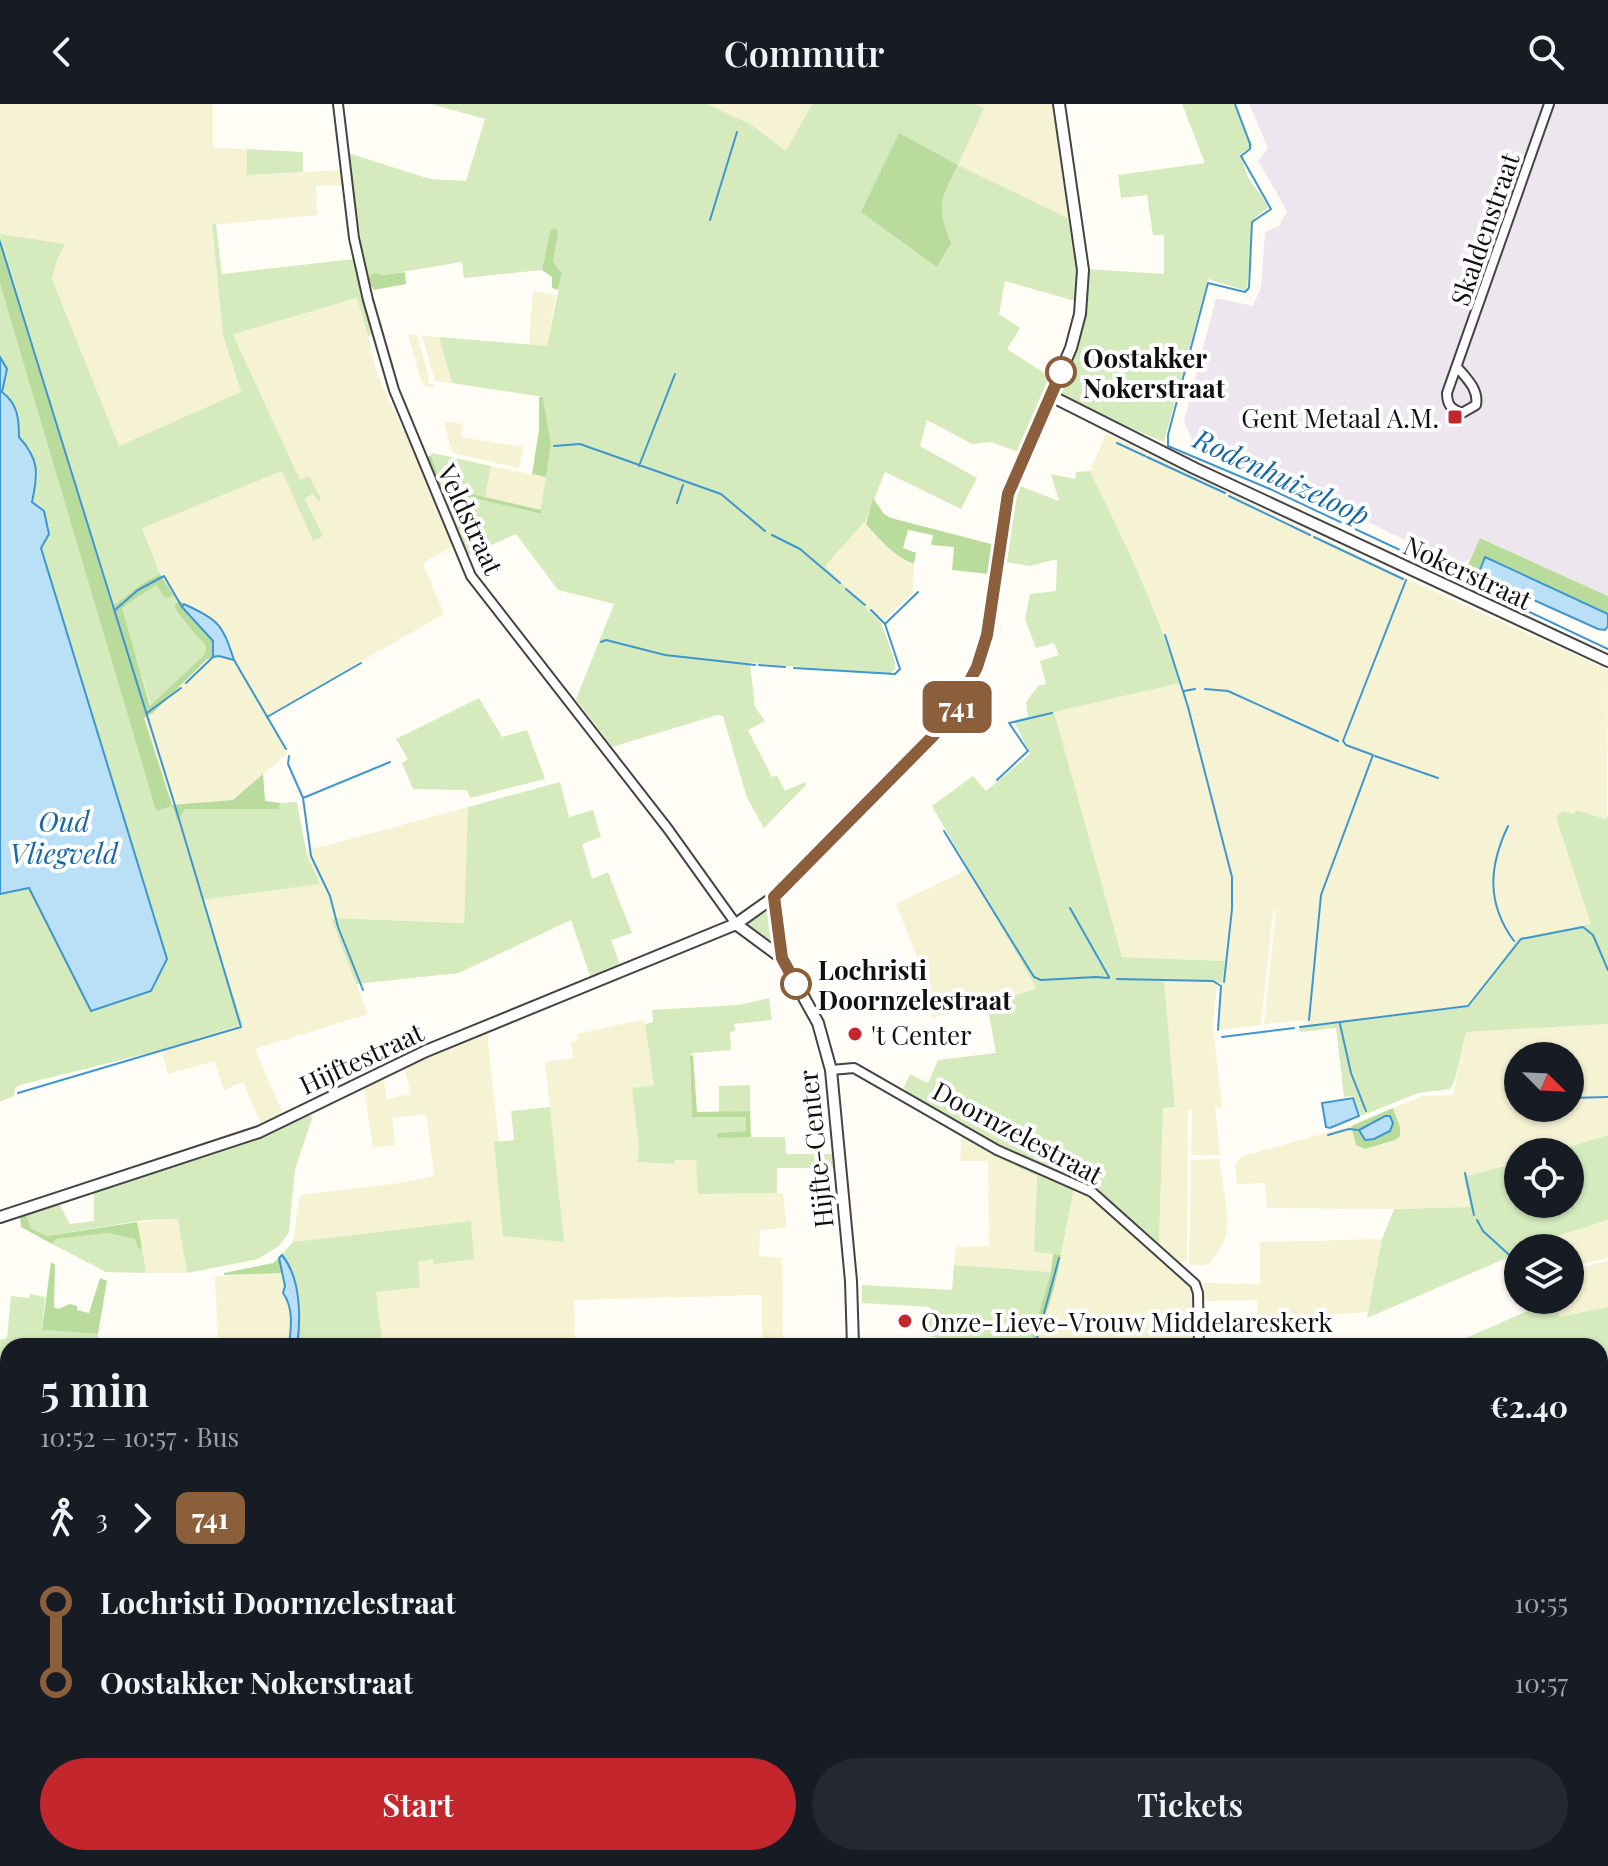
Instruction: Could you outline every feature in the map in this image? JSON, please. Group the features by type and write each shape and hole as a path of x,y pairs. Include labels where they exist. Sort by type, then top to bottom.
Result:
{"street":[{"name":"Veldstraat","path":"338,104 354,238 368,300 394,390 471,576 668,829 736,924"},
{"name":"Hijftestraat","path":"0,1217 259,1132 426,1051 736,924 774,897 932,737 952,715 966,691 987,635 1008,494 1075,337 1083,286 1059,104"},
{"name":"Skaldenstraat","path":"1457,367 1477,397 1476,405 1462,413 1453,410 1447,403 1447,393 1549,104"},
{"name":"Nokerstraat","path":"1051,396 1194,468 1608,661"},
{"name":"Hijfte-Center","path":"774,897 782,958 818,1023 831,1070 851,1281 853,1338"},
{"name":"Hijfte-Center","path":"736,924 782,958"},
{"name":"Doornzelestraat","path":"831,1070 854,1068 997,1150 1101,1198 1195,1284 1199,1338"}],"shaded area":[{"path":"0,104 213,104 213,148 247,149 248,175 342,170 343,185 316,186 317,215 212,225 223,336 241,393 119,447 52,279 65,244 0,236"},
{"path":"707,104 812,104 786,151 750,124"},
{"path":"975,104 1053,104 1068,218 958,165 983,109"},
{"path":"1249,104 1608,104 1608,596 1481,538 1470,559 1459,566 1282,481 1193,443 1184,421 1216,298 1253,306 1261,287 1265,232 1279,226 1287,211 1258,161 1268,148"},
{"path":"533,291 556,295 547,346 529,345"},
{"path":"358,298 377,373 403,431 407,430 453,546 423,563 444,614 268,715 287,754 233,800 172,806 144,718 153,713 206,660 219,656 233,659 203,613 174,596 160,574 142,528 282,471 323,536 305,499 314,494 321,499 300,480 233,333"},
{"path":"408,334 417,335 428,383 434,388 425,386 420,378"},
{"path":"422,336 439,337 452,383 435,381"},
{"path":"444,421 463,424 461,437 523,447 519,468 452,453"},
{"path":"1106,433 1405,578 1608,670 1607,819 1576,810 1575,814 1556,819 1591,924 1518,938 1472,1003 1461,1008 1307,1025 1307,1020 1264,1024 1276,910 1273,911 1261,1025 1219,1030 1217,1025 1225,961 1122,957 1053,712 1179,683 1167,644 1114,519 1090,471"},
{"path":"491,466 546,477 542,510 485,497"},
{"path":"866,520 909,563 914,564 913,593 881,623 824,566"},
{"path":"468,807 464,923 331,918 368,1014 255,1049 283,1114 261,1124 243,1082 224,1090 214,1061 168,1074 161,1050 243,1024 202,900 320,884 306,851"},
{"path":"969,869 1038,990 932,1018 922,969 896,904"},
{"path":"1164,980 1217,983 1213,1024 1222,1107 1215,1108 1220,1155 1191,1155 1192,1110 1188,1110 1187,1263 1179,1261 1159,1245 1163,1108 1175,1107"},
{"path":"644,1019 654,1085 633,1088 639,1148 637,1162 674,1164 675,1160 696,1160 699,1194 783,1193 787,1228 760,1230 759,1256 782,1258 783,1338 762,1338 762,1295 574,1300 575,1338 382,1338 375,1292 418,1262 434,1259 434,1264 471,1221 293,1242 300,1195 400,1183 434,1174 426,1114 392,1118 395,1145 373,1148 364,1087 383,1077 387,1099 411,1094 404,1067 487,1032 499,1142 494,1142 564,1242 545,1062 573,1058 571,1042 578,1041 577,1034"},
{"path":"1608,1024 1608,1135 1584,1142 1584,1138 1504,1138 1504,1165 1465,1177 1471,1207 1267,1208 1265,1183 1237,1184 1235,1164 1243,1156 1351,1126 1356,1145 1400,1127 1393,1108 1423,1096 1453,1095 1466,1032"},
{"path":"962,1133 1037,1176 1034,1252 1053,1254 1051,1272 954,1265 956,1247 989,1246 988,1161 960,1161"},
{"path":"1219,1159 1228,1218 1226,1236 1209,1264 1189,1264 1191,1160"},
{"path":"1074,1188 1088,1194 1190,1284 1195,1308 1195,1338 1036,1338 1057,1278"},
{"path":"179,1219 187,1273 146,1273 137,1222"},
{"path":"1608,1220 1608,1258 1584,1264 1584,1234 1564,1234"},
{"path":"1382,1239 1368,1312 1258,1320 1257,1300 1204,1301 1204,1283 1260,1284 1260,1242"},
{"path":"1608,1261 1608,1307 1584,1312 1584,1267"},
{"path":"286,1273 292,1338 218,1338 215,1276"}],"green space":[{"path":"431,104 707,104 750,124 786,151 812,104 975,104 984,108 958,165 1068,218 1076,266 1075,301 1005,281 999,314 1020,328 1007,349 1051,377 1019,452 991,442 972,444 927,420 920,446 977,478 961,509 885,472 866,520 825,566 881,623 895,661 895,670 888,674 750,663 755,707 765,721 748,730 772,777 777,775 785,791 805,782 807,784 764,828 747,798 723,716 717,715 612,747 576,699 614,604 558,590 516,534 468,555 439,490 540,514 551,445 543,397 452,383 439,337 547,346 562,273 553,262 558,234 550,231 542,270 464,278 462,262 384,275 374,273 366,278 348,153 430,179 466,181 485,119","holes":["899,134 958,165 942,203 943,220 951,243"]},
{"path":"1182,104 1235,104 1253,146 1240,154 1248,177 1269,207 1256,217 1252,228 1247,291 1208,279 1164,442 1067,402 1059,395 1083,328 1087,310 1088,269 1164,274 1164,235 1153,235 1147,195 1121,198 1118,175 1205,163"},
{"path":"899,133 958,165 942,203 943,220 951,243 937,267 861,212"},
{"path":"247,149 303,152 303,172 247,175"},
{"path":"212,224 216,224 222,274 354,259 375,334 368,336 357,298 233,334 300,480 309,476 321,499 318,501 313,494 305,499 323,536 313,541 282,471 142,528 160,574 143,583 112,608 0,234 65,244 52,279 119,446 241,392 223,336"},
{"path":"554,228 558,234 553,262 562,273 558,290 552,288 552,277 542,270 550,231"},
{"path":"0,236 112,607 160,574 174,596 165,598 156,585 122,608 150,706 205,654 206,646 174,606 180,600 184,604 182,607 213,641 213,657 144,718 172,805 233,800 263,774 265,801 280,803 279,809 185,809 177,821 172,806 156,811 0,284"},
{"path":"405,272 406,284 374,290 366,278 374,273"},
{"path":"0,284 156,811 172,806 176,820 185,809 278,809 280,803 297,802 307,855 320,884 202,900 243,1024 161,1050 20,1085 15,1088 14,1096 0,1102 0,894 29,887 92,1010 167,959 41,548 32,502 38,474 31,450 19,438 19,415 2,392 7,369 0,357"},
{"path":"539,397 543,397 551,445 546,477 532,474 539,430"},
{"path":"431,455 491,466 485,497 442,487"},
{"path":"431,455 442,487 541,510 541,514 439,490 425,459"},
{"path":"1090,471 1139,576 1180,683 1054,712 1122,957 1225,961 1222,983 1164,980 1175,1107 1163,1108 1159,1245 1096,1190 1005,1150 904,1087 910,1074 928,1083 938,1060 996,1053 987,1003 1037,989 932,806 973,776 986,791 1030,754 1014,721 1028,717 1026,702 1038,686 1046,684 1040,661 1059,655 1054,643 1036,648 1025,619 1030,594 1056,591 1057,559 1030,566 1005,562 1017,485 1059,501 1051,474 1075,479 1076,472"},
{"path":"873,498 884,514 891,518 995,545 989,574 952,570 954,547 931,545 933,535 908,530 903,548 916,553 914,564 900,557 866,524"},
{"path":"1480,538 1608,596 1608,614 1486,557 1475,583 1462,578"},
{"path":"156,585 165,598 174,596 180,600 174,607 176,611 206,646 205,654 151,706 121,608"},
{"path":"479,698 502,737 527,730 545,779 470,798 467,790 413,789 402,763 408,759 396,739"},
{"path":"560,782 569,817 593,810 601,837 582,844 592,879 608,872 632,933 611,940 620,965 590,976 571,920 459,973 356,984 331,918 464,923 468,807"},
{"path":"1576,810 1606,819 1608,814 1608,1024 1466,1032 1450,1089 1418,1093 1361,1116 1353,1096 1344,1097 1336,1028 1300,1032 1299,1026 1461,1008 1472,1003 1518,938 1591,924 1556,818 1562,811 1574,814"},
{"path":"774,897 782,958 736,924"},
{"path":"769,998 772,1020 734,1024 735,1031 730,1032 731,1050 693,1053 690,1056 692,1116 746,1116 746,1131 717,1133 717,1137 785,1137 786,1154 833,1154 834,1168 777,1168 777,1193 698,1194 696,1160 675,1160 674,1164 637,1162 639,1148 632,1088 654,1085 645,1024 653,1022 652,1010 738,1005"},
{"path":"693,1055 697,1112 750,1111 751,1137 717,1138 717,1133 746,1131 746,1117 692,1117 690,1056"},
{"path":"750,1085 750,1111 719,1112 719,1086"},
{"path":"550,1107 564,1242 503,1236 494,1142 514,1140 511,1111"},
{"path":"1393,1108 1400,1136 1365,1149 1356,1145 1351,1126"},
{"path":"311,1115 295,1169 289,1232 279,1246 258,1259 187,1273 178,1219 144,1220 47,1236 31,1228 26,1214 59,1204 70,1224 94,1221 94,1193 246,1143"},
{"path":"1608,1135 1608,1220 1564,1234 1504,1234 1504,1259 1367,1318 1382,1239 1394,1209 1470,1207 1464,1177 1504,1166 1504,1218 1584,1218 1584,1142"},
{"path":"989,1149 1074,1188 1061,1255 1034,1252 1037,1176 994,1156"},
{"path":"26,1214 31,1228 47,1236 137,1222 142,1248 138,1249 135,1239 108,1233 56,1239 52,1244 21,1227 20,1217"},
{"path":"471,1221 474,1259 434,1264 433,1259 418,1262 420,1287 376,1292 382,1338 300,1338 296,1292 286,1261 279,1258 293,1242"},
{"path":"108,1233 135,1239 138,1248 142,1248 146,1273 106,1272 52,1244 55,1239"},
{"path":"1053,1254 1061,1255 1046,1313 1036,1338 1031,1338 1051,1272"},
{"path":"279,1258 286,1261 300,1313 300,1338 292,1338 286,1273 224,1275 273,1263"},
{"path":"51,1262 55,1265 54,1307 58,1309 70,1304 77,1306 77,1310 89,1313 100,1278 107,1281 98,1334 42,1330"},
{"path":"954,1265 1051,1272 1031,1338 928,1336 930,1307 862,1303 862,1285 952,1290"},
{"path":"30,1294 45,1297 42,1330 98,1334 98,1338 7,1338 11,1296 29,1298"},
{"path":"1608,1307 1608,1338 1466,1338 1521,1314 1559,1314 1560,1317"}],"water":[{"name":"Oud Vliegveld","path":"0,357 7,369 2,392 14,407 19,437 31,453 36,468 32,502 44,511 49,534 41,548 167,959 151,991 91,1011 29,888 0,894"},
{"path":"1485,557 1608,614 1608,626 1605,630 1598,629 1478,575"},
{"path":"184,604 218,625 234,660 213,657 213,641 182,607"},
{"path":"1353,1098 1359,1116 1326,1127 1322,1103"},
{"path":"1390,1116 1393,1123 1390,1131 1365,1140 1359,1130"},
{"path":"282,1255 288,1264 296,1287 298,1338 290,1338 291,1318 283,1293 285,1286 279,1258"}],"waterway":[{"name":"Rodenhuizeloop","path":"1235,104 1250,144 1250,149 1241,156 1271,209 1252,222 1249,288 1245,292 1208,283 1168,435 1168,446 1270,489 1498,596"},
{"path":"710,220 737,132"},
{"path":"0,242 241,1027 18,1093"},
{"path":"639,466 675,374"},
{"path":"1117,443 1145,456"},
{"path":"554,446 580,444 721,494 765,531"},
{"path":"1147,457 1225,493"},
{"path":"677,503 683,485"},
{"path":"1229,496 1310,535"},
{"path":"772,535 800,549 840,583"},
{"path":"1314,537 1403,579"},
{"path":"115,610 138,590 164,576 182,607"},
{"path":"1309,1020 1321,895 1373,755 1343,741 1406,580"},
{"path":"846,589 865,605"},
{"path":"885,624 918,592"},
{"name":"Rodenhuizeloop","path":"1504,600 1608,649"},
{"path":"794,668 895,674 900,669 885,624 871,610"},
{"path":"1165,635 1188,707 1232,877 1232,909 1224,982"},
{"path":"601,642 606,640 665,655 755,665"},
{"path":"186,683 213,657"},
{"path":"234,660 286,749"},
{"path":"267,717 361,663"},
{"path":"759,665 785,667"},
{"path":"147,713 181,688"},
{"path":"1184,691 1195,689"},
{"path":"1205,689 1228,691 1338,741"},
{"path":"997,780 1028,751 1009,723 1052,713"},
{"path":"289,756 288,764 303,798 311,856 330,896 338,927 363,990"},
{"path":"1375,756 1438,778"},
{"path":"303,798 390,762"},
{"path":"1508,826 1497,856 1493,884 1499,913 1514,941"},
{"path":"944,831 1034,977 1041,980 1109,978"},
{"path":"1070,908 1109,977"},
{"path":"1300,1027 1468,1006 1521,939 1583,927 1593,935 1608,970"},
{"path":"1117,979 1213,981 1221,986 1218,1030"},
{"path":"1340,1024 1351,1073 1366,1111"},
{"path":"1222,1037 1294,1028"},
{"path":"1584,1098 1608,1097"},
{"path":"1328,1135 1349,1129 1359,1130"},
{"path":"1465,1173 1474,1215"},
{"path":"1477,1220 1483,1231 1504,1250"},
{"path":"1037,1338 1059,1258"}],"bus line":[{"name":"741","path":"796,984 782,958 774,897 932,737 952,715 966,691 987,635 1008,494 1061,372"}],"place":[{"name":"Oostakker Nokerstraat","path":"1061,372"},
{"name":"Gent Metaal A.M.","path":"1455,417"},
{"name":"Lochristi Doornzelestraat","path":"796,984"},
{"name":"'t Center","path":"855,1034"},
{"name":"Onze-Lieve-Vrouw Middelareskerk","path":"905,1321"}]}
